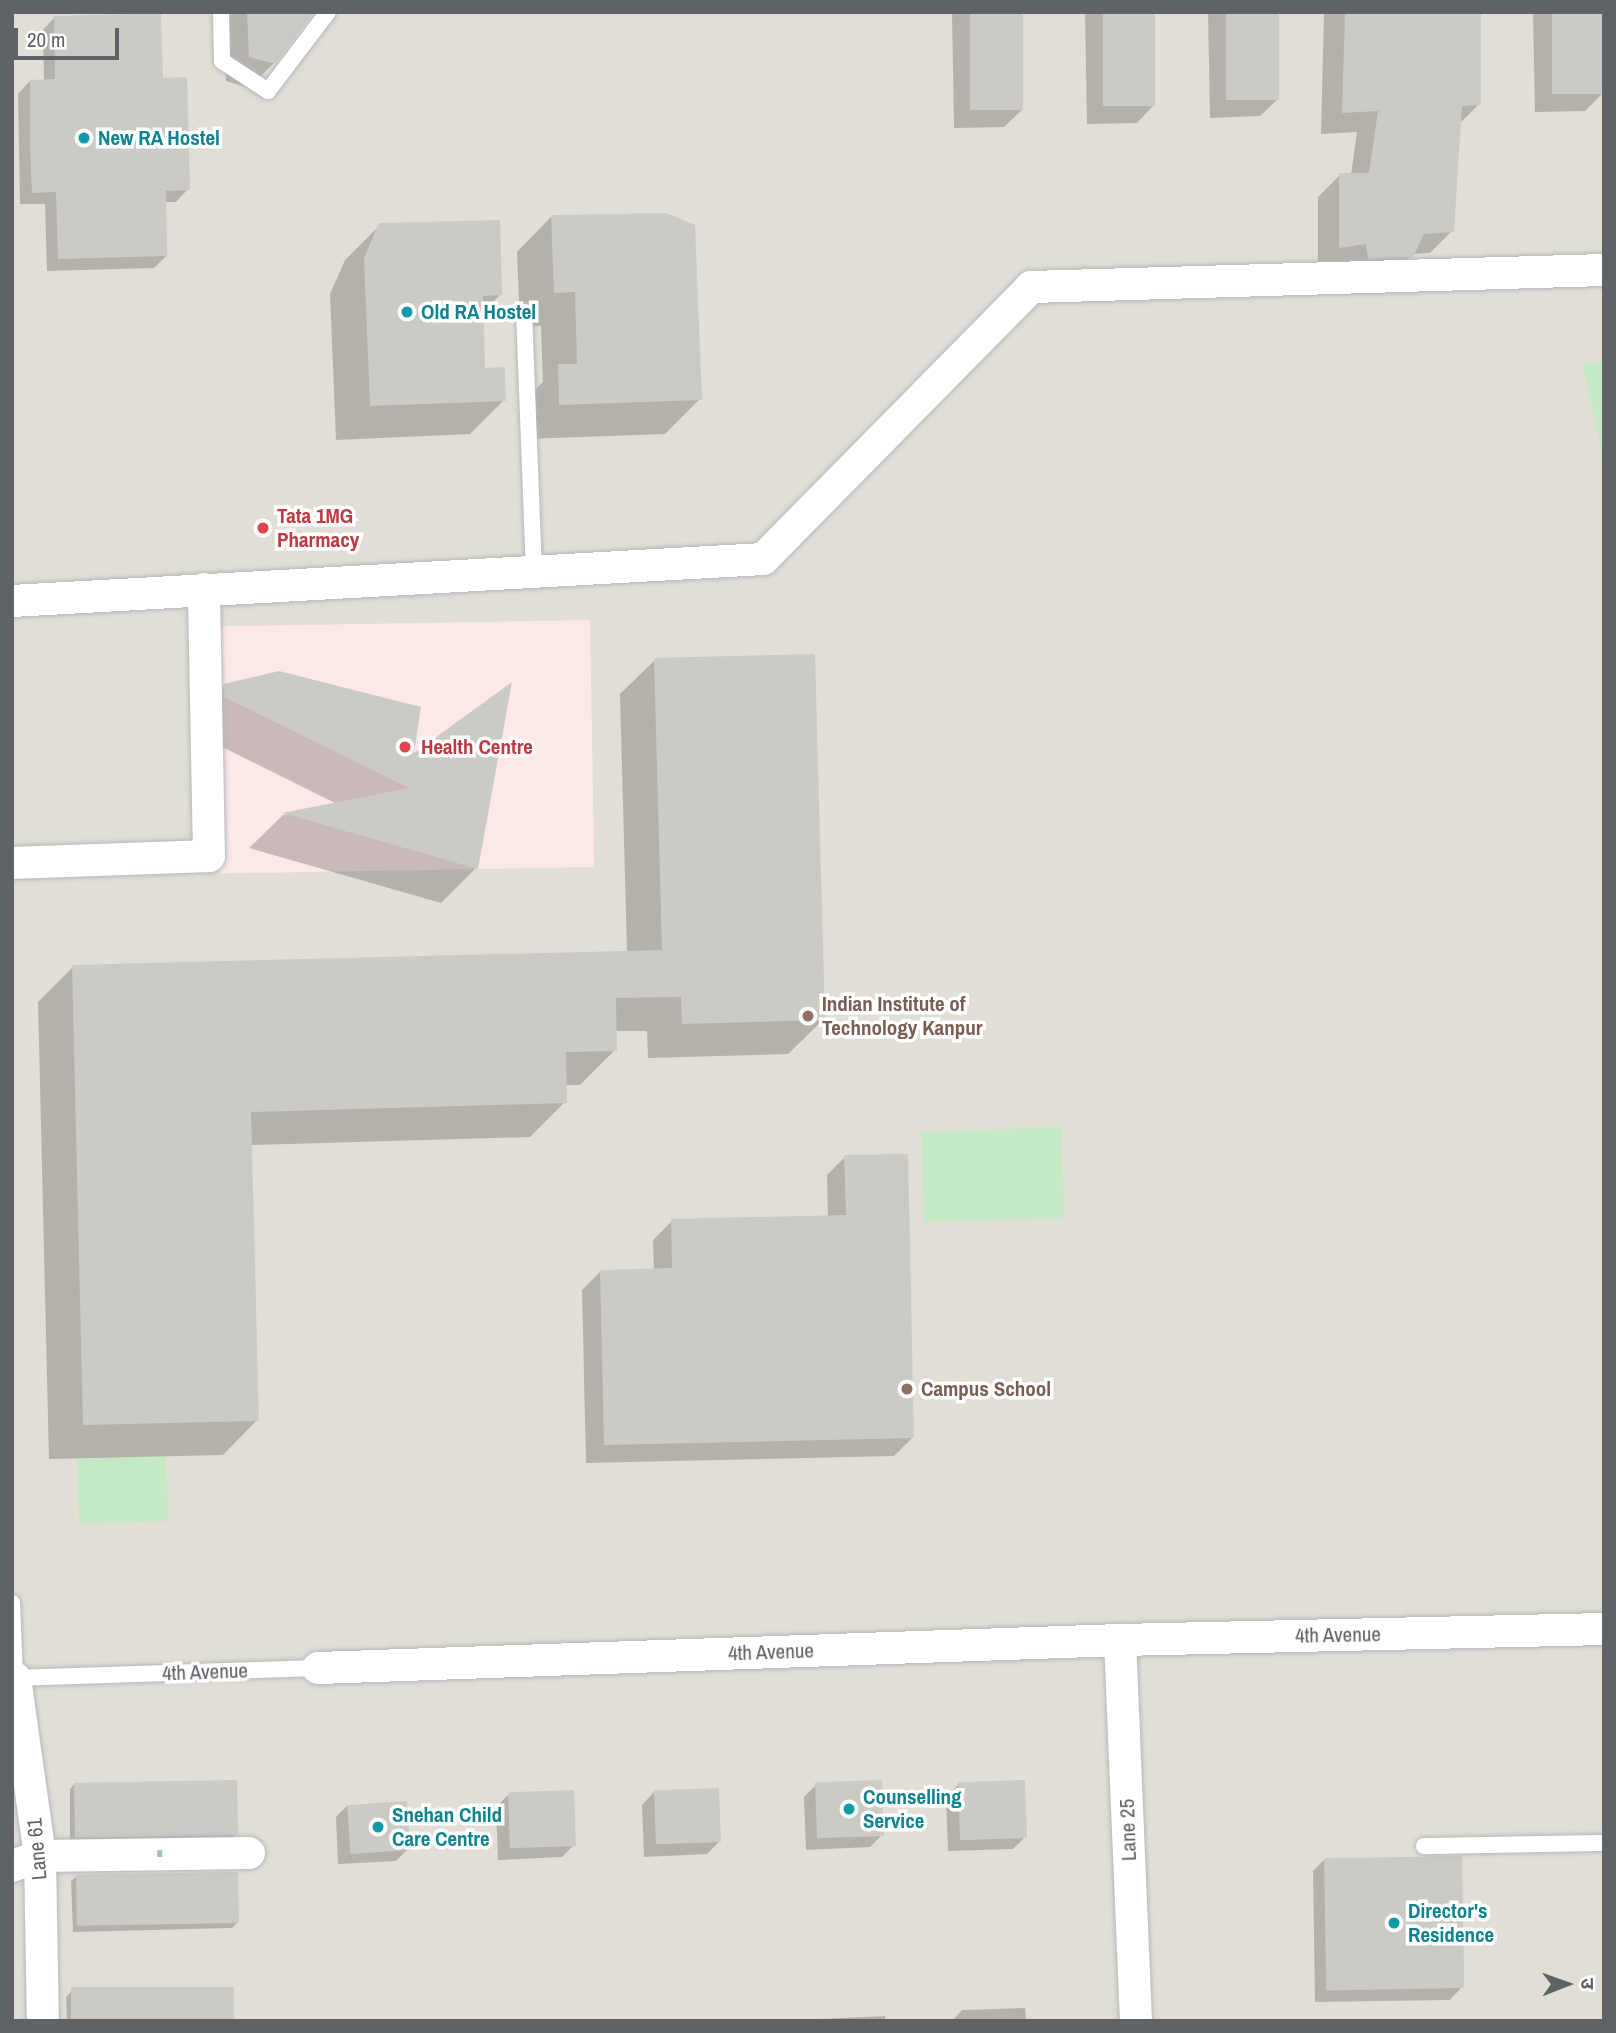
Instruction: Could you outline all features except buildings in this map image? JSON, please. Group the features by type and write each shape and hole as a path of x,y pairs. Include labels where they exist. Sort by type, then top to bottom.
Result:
{"street":[{"path":"12,601 763,559 1031,287 1604,270"},
{"path":"12,863 209,856 204,589"},
{"name":"4th Avenue","path":"318,1668 1120,1640 1604,1629"},
{"name":"Lane 25","path":"1120,1640 1136,2021"},
{"name":"Lane 61","path":"14,1678 26,1861 43,2021"},
{"path":"26,1861 249,1853"}],"lane":[{"path":"221,12 222,61 268,91 328,12"},
{"path":"524,312 534,571"},
{"path":"12,1603 14,1678"},
{"name":"4th Avenue","path":"14,1678 318,1668"},
{"path":"1424,1846 1604,1843"}],"path":[{"path":"160,1850 160,1861"}],"shaded area":[{"name":"Indian Institute of Technology Kanpur","path":"12,12 1604,12 1604,2021 12,2021"},
{"name":"Health Centre","path":"590,620 594,867 220,873 216,627"}],"green space":[{"path":"1604,360 1604,459 1582,365"},
{"path":"1061,1127 1064,1218 924,1223 921,1132"},
{"path":"166,1456 168,1521 79,1524 77,1459"}],"place":[{"name":"New RA Hostel","path":"84,138"},
{"name":"Old RA Hostel","path":"407,312"},
{"name":"Tata 1MG Pharmacy","path":"263,528"},
{"name":"Health Centre","path":"405,747"},
{"name":"Indian Institute of Technology Kanpur","path":"808,1016"},
{"name":"Campus School","path":"907,1389"},
{"name":"Counselling Service","path":"849,1809"},
{"name":"Snehan Child Care Centre","path":"378,1827"},
{"name":"Director's Residence","path":"1394,1923"}]}
